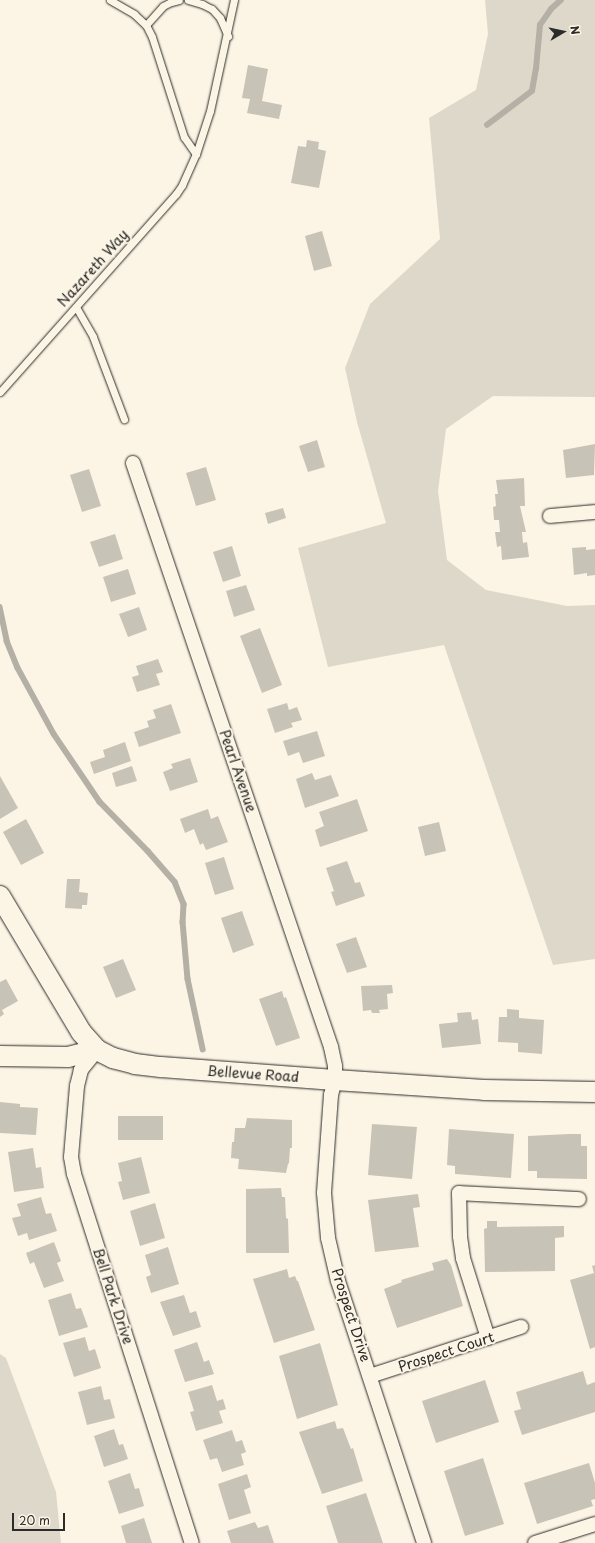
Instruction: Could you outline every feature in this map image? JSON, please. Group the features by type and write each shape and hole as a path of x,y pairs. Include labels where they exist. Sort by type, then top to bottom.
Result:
{"street":[{"name":"Pearl Avenue","path":"133,463 331,1047 335,1066 335,1080"},
{"path":"550,516 595,512"},
{"name":"Bellevue Road","path":"0,896 67,1010 88,1041 97,1050 113,1058 135,1064 335,1080 484,1090 595,1092"},
{"path":"0,1056 68,1057 97,1050"},
{"name":"Bell Park Drive","path":"97,1050 81,1070 78,1080 73,1128 72,1157 74,1174 192,1543"},
{"name":"Prospect Drive","path":"335,1080 331,1095 324,1194 328,1238 338,1281 424,1543"},
{"path":"488,1338 463,1258 460,1236 459,1193 579,1199"},
{"name":"Prospect Court","path":"370,1376 521,1327"},
{"path":"535,1543 595,1524"}],"lane":[{"path":"110,0 134,14 146,25 152,37 184,137 196,154"},
{"path":"146,25 163,6 179,0"},
{"path":"188,0 212,9 220,18 228,36"},
{"name":"Nazareth Way","path":"0,392 176,194 196,154 210,111 228,36 234,0"},
{"path":"76,307 93,337 124,419"}],"shaded area":[{"path":"485,0 595,0 595,397 493,396 446,429 438,491 447,560 486,590 567,606 595,605 595,959 553,965 444,645 328,667 298,548 386,523 357,422 345,368 370,304 440,239 429,118 476,90 488,34"},
{"path":"0,1354 6,1358 56,1492 61,1543 0,1543"}],"building":[{"path":"248,65 268,69 262,101 282,105 279,119 247,113 250,99 242,98"},
{"path":"307,140 319,142 318,149 326,151 319,188 291,183 298,146 306,147"},
{"path":"322,231 332,266 314,271 305,236"},
{"path":"317,440 325,467 308,472 299,446"},
{"path":"595,444 594,475 566,478 563,450"},
{"path":"206,467 216,500 196,506 186,473"},
{"path":"89,469 101,506 82,512 70,475"},
{"path":"524,478 525,506 520,506 526,532 522,532 523,543 527,542 529,557 502,560 501,546 497,547 495,532 500,532 499,520 494,520 493,507 496,506 495,494 498,494 496,480"},
{"path":"283,508 286,518 268,524 265,513"},
{"path":"115,534 123,559 99,567 90,542"},
{"path":"232,546 241,576 223,582 213,552"},
{"path":"586,547 586,550 595,549 595,575 587,576 587,573 574,575 572,548"},
{"path":"128,569 136,594 111,602 103,577"},
{"path":"246,585 255,610 234,617 226,591"},
{"path":"139,607 147,630 128,637 119,614"},
{"path":"260,628 282,685 262,693 240,636"},
{"path":"158,659 163,672 156,674 160,685 137,692 132,677 139,675 136,666"},
{"path":"287,703 289,710 297,707 302,720 291,723 293,727 275,733 267,709"},
{"path":"171,704 181,733 139,747 134,732 149,727 147,721 156,718 153,710"},
{"path":"317,731 325,756 303,763 299,752 288,756 283,741"},
{"path":"125,742 131,761 94,774 90,762 105,757 103,750"},
{"path":"190,758 198,782 170,791 163,772 173,768 171,764"},
{"path":"132,766 137,781 116,787 112,773"},
{"path":"312,773 315,780 331,775 339,796 305,808 296,779"},
{"path":"0,776 18,808 0,819"},
{"path":"357,799 368,831 320,847 315,830 324,826 319,812"},
{"path":"208,809 211,819 218,816 228,842 206,850 203,843 200,845 194,829 185,833 180,819"},
{"path":"26,819 44,853 21,865 3,832"},
{"path":"439,822 446,851 425,856 418,827"},
{"path":"224,857 234,889 215,895 205,863"},
{"path":"347,861 355,883 360,882 365,896 336,906 331,892 334,891 326,868"},
{"path":"67,879 80,879 79,892 88,893 87,905 82,905 82,909 65,908"},
{"path":"242,911 254,945 233,953 221,918"},
{"path":"356,937 367,967 347,973 336,944"},
{"path":"123,959 136,990 116,998 103,967"},
{"path":"6,979 18,1001 2,1010 4,1014 0,1017 0,982"},
{"path":"392,985 393,993 387,994 388,1009 379,1010 380,1013 372,1013 371,1010 363,1011 361,986"},
{"path":"282,991 284,998 286,997 300,1038 276,1046 259,999"},
{"path":"507,1009 519,1010 519,1018 544,1020 542,1054 518,1052 518,1043 498,1042 499,1017 507,1017"},
{"path":"471,1012 472,1020 478,1019 481,1044 442,1048 439,1024 458,1022 457,1013"},
{"path":"0,1102 20,1104 20,1107 38,1108 36,1135 0,1133"},
{"path":"118,1116 163,1116 163,1140 118,1140"},
{"path":"247,1118 292,1120 292,1148 290,1148 289,1163 286,1173 238,1169 239,1159 231,1158 232,1142 234,1142 235,1128 245,1128"},
{"path":"372,1124 417,1127 412,1179 368,1175"},
{"path":"449,1129 514,1134 511,1178 455,1174 455,1166 447,1165"},
{"path":"581,1134 581,1146 587,1146 587,1179 537,1178 537,1171 528,1171 528,1136"},
{"path":"33,1148 36,1168 41,1167 44,1188 14,1192 8,1152"},
{"path":"141,1157 150,1193 123,1200 118,1182 122,1181 118,1163"},
{"path":"281,1188 282,1197 285,1197 286,1218 288,1219 289,1253 246,1253 246,1189"},
{"path":"418,1194 420,1207 413,1208 419,1247 375,1252 368,1200"},
{"path":"41,1197 46,1214 51,1213 57,1231 29,1240 27,1233 18,1236 12,1218 21,1216 17,1204"},
{"path":"155,1203 165,1238 140,1246 130,1211"},
{"path":"487,1221 497,1221 497,1227 564,1226 564,1237 555,1238 555,1271 485,1272 484,1229 487,1228"},
{"path":"54,1242 61,1261 57,1263 64,1281 44,1288 34,1262 30,1264 26,1253"},
{"path":"168,1247 179,1284 151,1293 146,1277 151,1275 145,1255"},
{"path":"447,1259 451,1265 463,1306 397,1328 384,1289 402,1282 401,1280 434,1270 432,1263"},
{"path":"595,1265 595,1347 590,1349 570,1280 594,1273 592,1266"},
{"path":"287,1269 289,1278 295,1276 298,1281 315,1330 274,1343 253,1279"},
{"path":"71,1293 76,1309 81,1308 88,1327 59,1336 48,1300"},
{"path":"184,1295 190,1313 196,1311 201,1327 173,1336 160,1302"},
{"path":"85,1337 89,1351 95,1349 101,1368 74,1377 63,1343"},
{"path":"197,1342 204,1362 209,1360 214,1374 185,1382 174,1350"},
{"path":"320,1343 338,1405 297,1419 279,1356"},
{"path":"583,1371 587,1385 595,1382 595,1412 522,1435 514,1411 521,1409 516,1392"},
{"path":"485,1380 499,1422 436,1443 422,1401"},
{"path":"212,1385 217,1401 223,1399 226,1409 219,1411 223,1423 196,1431 190,1412 194,1411 188,1392"},
{"path":"101,1386 104,1400 110,1399 115,1418 87,1425 78,1392"},
{"path":"335,1421 337,1429 343,1428 351,1449 353,1448 363,1481 322,1494 299,1432"},
{"path":"114,1429 119,1445 123,1444 128,1459 104,1467 94,1436"},
{"path":"232,1430 236,1442 242,1440 246,1452 241,1454 244,1465 222,1472 217,1458 210,1460 203,1440"},
{"path":"483,1458 504,1524 465,1536 444,1471"},
{"path":"589,1463 595,1483 595,1499 591,1500 593,1506 537,1524 524,1483"},
{"path":"130,1473 135,1489 139,1488 144,1506 119,1514 108,1481"},
{"path":"247,1474 251,1487 244,1490 251,1513 229,1520 218,1484"},
{"path":"366,1493 383,1543 338,1543 326,1506"},
{"path":"144,1518 152,1543 126,1543 121,1526"},
{"path":"255,1522 258,1528 268,1525 274,1543 231,1543 227,1531"}],"waterway":[{"path":"487,125 532,91 536,69 540,25 551,9 561,0"},
{"path":"0,607 7,641 18,668 54,734 100,802 148,851 175,882 184,904 183,922 188,979 203,1049"}]}
